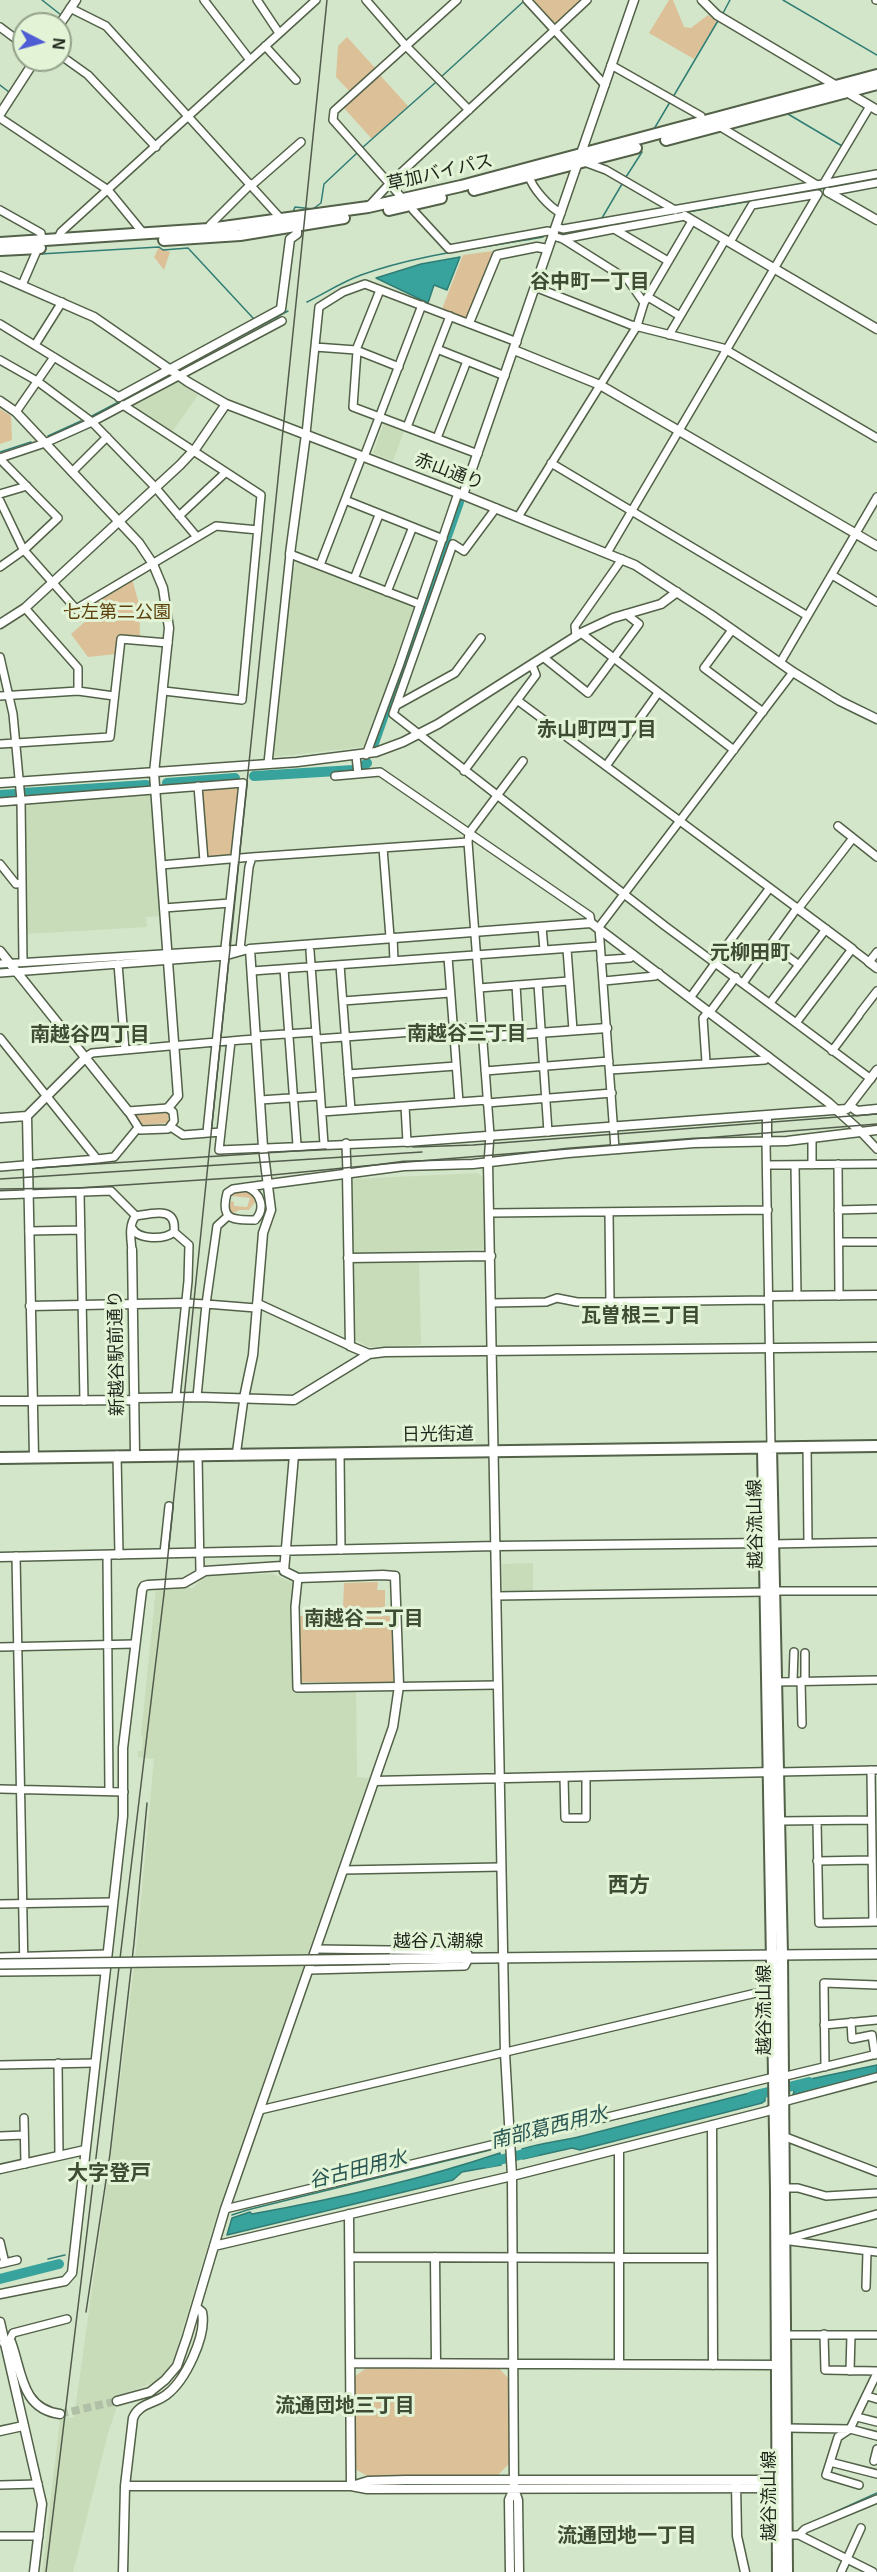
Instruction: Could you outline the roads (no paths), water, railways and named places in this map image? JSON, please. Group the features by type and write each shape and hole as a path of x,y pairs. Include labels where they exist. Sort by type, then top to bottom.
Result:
{"main road":[{"name":"草加バイパス","path":"0,250 57,240 144,235 283,221 407,202 719,126 843,89 877,75"},
{"name":"草加バイパス","path":"0,243 40,244 240,235 297,226 529,176 703,123 843,89 877,84"},
{"name":"日光街道","path":"0,1458 135,1454 236,1456 877,1446"},
{"name":"越谷流山線","path":"767,1448 778,2078"},
{"name":"越谷流山線","path":"770,1592 776,1682 774,1772 778,1821 777,1955 773,1989 779,2105 781,2335 786,2428 778,2572"},
{"name":"越谷八潮線","path":"0,1964 877,1954"},
{"name":"越谷流山線","path":"779,2105 783,2136 784,2240 778,2365 787,2572"}],"street":[{"path":"204,0 250,60"},
{"path":"256,0 279,33"},
{"path":"57,240 61,232 316,0"},
{"path":"366,0 406,46 469,110"},
{"path":"457,0 334,111 333,116 333,120 449,249 823,187 877,183"},
{"path":"527,0 605,85"},
{"path":"368,207 390,183 587,0"},
{"path":"358,774 443,539 478,454 506,376 634,0"},
{"path":"702,0 717,15 874,108 823,187"},
{"path":"73,4 106,26 283,221"},
{"path":"266,46 296,80"},
{"path":"72,64 88,75 156,147"},
{"path":"611,65 701,116 703,123"},
{"path":"28,72 0,116 108,190 144,235"},
{"path":"719,126 877,220"},
{"path":"209,229 210,225 251,185 301,142"},
{"path":"580,159 606,170 877,328"},
{"path":"823,187 877,174"},
{"path":"529,176 531,182 561,213"},
{"path":"607,553 818,194 752,205 669,335"},
{"path":"0,210 41,232 40,244 22,285"},
{"path":"562,239 688,218"},
{"path":"518,517 637,326 646,300 668,261 688,218"},
{"path":"0,567 24,550 58,518 0,459 45,443 92,422 170,369 281,309 290,239 297,234 297,226"},
{"path":"615,229 668,261"},
{"path":"554,232 628,280 646,300 680,316"},
{"path":"469,323 496,255 537,247 548,249"},
{"name":"赤山通り","path":"0,276 101,321 178,375 226,404 622,559 677,592 793,672 840,701 877,719"},
{"path":"268,764 319,310 322,304 363,284 469,323 600,385 877,546"},
{"path":"535,287 637,326 726,350 877,438"},
{"path":"380,290 356,350 351,404 379,417 478,454"},
{"path":"35,345 62,302"},
{"path":"320,565 422,306"},
{"path":"407,427 450,316"},
{"path":"121,401 178,375 282,321"},
{"path":"0,324 54,357 192,452 261,495 242,700 164,690"},
{"path":"315,347 356,350 399,367"},
{"path":"437,349 506,376"},
{"path":"16,412 54,357"},
{"path":"0,360 38,381 92,422 155,488 197,537"},
{"path":"437,438 467,361"},
{"path":"0,401 16,412 119,520 153,564 163,588 169,613 164,690 154,773 178,1096 168,1108"},
{"path":"0,624 25,608 192,452 226,404"},
{"path":"72,472 107,437"},
{"path":"551,463 806,615"},
{"path":"179,516 225,473"},
{"path":"0,494 27,486"},
{"path":"780,663 877,497"},
{"path":"345,500 412,529 443,539"},
{"path":"0,501 24,550 76,609 216,526 258,530"},
{"path":"496,508 464,551 453,544 393,714 464,771 626,893 665,926 872,1081"},
{"path":"354,579 379,515"},
{"path":"387,592 412,529"},
{"path":"290,554 419,604"},
{"path":"622,559 575,626 579,635 734,750"},
{"path":"334,581 338,572"},
{"path":"832,575 877,602"},
{"path":"0,783 365,756 419,735 579,635 626,614 661,604 677,592"},
{"path":"25,608 78,668 78,691"},
{"path":"543,657 588,693 639,624 626,614"},
{"path":"732,630 704,668 763,712"},
{"path":"396,705 455,673 481,638"},
{"path":"0,744 110,737 121,639 168,643"},
{"path":"0,657 13,714 21,800 23,962"},
{"path":"464,771 536,675 532,665"},
{"path":"595,925 626,893 793,672"},
{"path":"0,696 78,691 114,696"},
{"path":"606,765 658,693"},
{"path":"517,700 873,965 877,952"},
{"path":"519,2572 518,2500 514,2484 512,2176 505,2053 501,1867 488,1163 490,1136 468,842 469,833 523,761"},
{"path":"335,776 380,772 590,916 595,925 600,946 604,981 615,1149"},
{"path":"0,802 243,783 207,1132"},
{"path":"198,786 204,861"},
{"path":"838,826 877,857"},
{"path":"743,983 852,838"},
{"path":"161,865 468,842"},
{"path":"383,848 394,961"},
{"path":"240,949 252,857"},
{"path":"0,864 16,884 22,884"},
{"path":"690,998 769,889"},
{"path":"164,908 230,903"},
{"path":"0,964 167,956 392,937 595,925 837,1110 877,1149"},
{"path":"542,927 544,950"},
{"path":"770,1003 826,929"},
{"path":"771,944 799,965"},
{"path":"252,971 600,946"},
{"path":"225,952 250,949"},
{"path":"236,1456 243,1398 253,1355 263,1233 271,1213 263,1147 250,949"},
{"path":"567,949 573,1030"},
{"path":"796,1023 852,950"},
{"path":"0,951 128,1111 137,1129 142,1131 171,1127 183,1136 221,1132"},
{"path":"310,951 324,1144"},
{"path":"601,960 630,958 634,955"},
{"path":"0,973 118,964 167,956"},
{"path":"448,957 459,1102"},
{"path":"118,964 125,1050"},
{"path":"340,965 351,1110"},
{"path":"284,969 297,1145"},
{"path":"604,981 655,976 659,973"},
{"path":"706,1062 703,1018 736,977"},
{"path":"479,988 569,981"},
{"path":"538,984 548,1132"},
{"path":"516,985 519,1034"},
{"path":"832,1051 877,991"},
{"path":"343,1001 450,993"},
{"path":"0,1118 27,1116 92,1053 174,1047 216,1040 231,1041 289,1034 345,1038 453,1029 519,1034 607,1028"},
{"path":"0,1038 98,1159"},
{"path":"231,1041 219,1150 407,1142 847,1109 872,1081 877,1070"},
{"path":"610,1070 706,1062 765,1060 768,1056"},
{"path":"485,1071 609,1061"},
{"path":"348,1074 456,1066"},
{"path":"322,1112 612,1093"},
{"path":"260,1100 320,1096"},
{"path":"405,1106 407,1142"},
{"path":"850,1106 857,1111 877,1109"},
{"path":"128,1111 168,1108 173,1112 174,1121 171,1127"},
{"path":"767,1115 769,1298 767,1448"},
{"path":"27,1116 34,1457"},
{"path":"0,1167 114,1157 137,1129"},
{"path":"255,1220 236,1220 228,1216 225,1209 227,1193 243,1187 404,1166 488,1163 694,1143 766,1142 877,1130"},
{"path":"812,1138 812,1165"},
{"path":"346,1143 350,1346"},
{"path":"838,1164 839,1296"},
{"path":"767,1165 877,1164"},
{"path":"795,1165 797,1296"},
{"path":"259,1196 269,1184"},
{"path":"243,1187 252,1189 259,1196 261,1212 255,1220"},
{"path":"0,1195 111,1191 136,1216"},
{"path":"80,1193 84,1401"},
{"path":"838,1210 877,1209"},
{"path":"490,1213 768,1210"},
{"path":"609,1212 610,1302"},
{"path":"132,1250 132,1220 136,1216 168,1214 174,1221 174,1232 189,1245 186,1303 176,1396"},
{"path":"197,1396 206,1304 217,1226 228,1216"},
{"path":"255,1220 263,1233"},
{"path":"132,1228 135,1233 143,1236 167,1236 174,1232"},
{"path":"29,1231 81,1230"},
{"path":"132,1250 135,1241 143,1236"},
{"path":"839,1242 877,1242"},
{"name":"新越谷駅前通り","path":"132,1250 135,1454"},
{"path":"348,1258 491,1256"},
{"path":"491,1303 546,1302 557,1298 577,1302 610,1302 877,1295"},
{"path":"30,1306 186,1303 257,1306 369,1354"},
{"path":"0,1401 84,1401 176,1396 294,1400 369,1354 385,1352 877,1347"},
{"path":"807,1446 808,1543"},
{"path":"340,1453 341,1550"},
{"path":"117,1455 119,1555"},
{"path":"198,1455 200,1572"},
{"path":"117,2402 150,2392 172,2373 187,2337 225,2210 393,1727 399,1686 395,1576 298,1578 284,1571 282,1566 294,1455"},
{"path":"164,1553 169,1506"},
{"path":"0,1557 496,1546 877,1542"},
{"path":"106,1555 110,1791"},
{"path":"16,1556 24,1971"},
{"path":"0,2294 65,2280 72,2273 114,1902 124,1792 123,1748 144,1586 184,1583 200,1572 282,1566"},
{"path":"298,1578 295,1607 297,1688 498,1685"},
{"path":"496,1596 877,1591"},
{"path":"0,1647 135,1644"},
{"path":"794,1653 800,1681 802,1724"},
{"path":"800,1681 805,1653"},
{"path":"776,1682 877,1680"},
{"path":"375,1781 874,1770 871,1820 875,1922 819,1923 817,1821"},
{"path":"564,1777 565,1818 586,1818 586,1777"},
{"path":"0,1789 124,1792"},
{"path":"778,1821 871,1820"},
{"path":"817,1861 873,1862"},
{"path":"343,1870 501,1867"},
{"path":"0,1904 114,1902"},
{"path":"309,1970 465,1966 469,1958 468,1954 462,1951 316,1949"},
{"path":"0,1957 107,1954"},
{"path":"0,1972 105,1971"},
{"path":"825,2067 824,1983 877,1985"},
{"path":"260,2110 773,1989"},
{"path":"824,2025 877,2020"},
{"path":"225,2210 876,2054 872,2036 852,2039 851,2022"},
{"path":"58,2064 59,2156"},
{"path":"0,2065 95,2064"},
{"path":"214,2246 619,2149 712,2125 877,2077"},
{"path":"24,2118 25,2164"},
{"path":"712,2125 713,2365"},
{"path":"0,2136 24,2135"},
{"path":"783,2136 877,2172"},
{"path":"619,2149 619,2364"},
{"path":"0,2169 86,2150"},
{"path":"783,2188 798,2188 826,2196 877,2193"},
{"path":"349,2214 351,2486"},
{"path":"784,2240 877,2214"},
{"path":"784,2240 877,2252"},
{"path":"0,2242 2,2263 17,2260"},
{"path":"867,2251 867,2287"},
{"path":"350,2257 712,2258"},
{"path":"435,2257 436,2363"},
{"path":"123,2572 125,2486 135,2412 167,2395 180,2382 187,2370 202,2322 202,2312 196,2307"},
{"path":"34,2572 42,2504 23,2426 7,2342 13,2333 67,2319"},
{"path":"0,2322 29,2397 47,2412 60,2414"},
{"path":"824,2334 825,2370 877,2373 857,2417 850,2428 838,2437 826,2475 859,2486"},
{"path":"850,2371 851,2334"},
{"path":"781,2335 877,2335"},
{"path":"350,2363 778,2365"},
{"path":"867,2396 877,2399"},
{"path":"857,2417 877,2422"},
{"path":"0,2431 23,2426"},
{"path":"786,2428 850,2428 877,2436"},
{"path":"874,2461 877,2449"},
{"path":"830,2462 877,2474"},
{"path":"125,2486 351,2486 369,2481 514,2484 782,2484"},
{"path":"0,2485 38,2484"},
{"path":"510,2572 509,2500 514,2484"},
{"path":"736,2485 737,2536 745,2572"},
{"path":"799,2535 805,2529 877,2499"},
{"path":"841,2572 861,2528"},
{"path":"786,2535 799,2535 869,2571"},
{"path":"0,2536 39,2536"}],"water":[{"path":"460,257 447,290 434,285 428,303 376,278 421,264"},
{"path":"877,2065 877,2074 793,2095 796,2083 801,2081"},
{"path":"765,2089 765,2101 762,2103 580,2150 572,2148 523,2159 522,2149"},
{"path":"500,2153 501,2165 462,2172 453,2180 227,2235 232,2218 250,2212 252,2214 377,2188"}],"waterway":[{"path":"42,0 57,12"},
{"path":"722,15 730,0"},
{"path":"783,0 877,55"},
{"path":"441,77 523,2"},
{"path":"673,97 719,19"},
{"path":"362,148 435,83"},
{"path":"0,85 9,92"},
{"path":"635,134 654,129 670,102"},
{"path":"788,114 842,146"},
{"path":"626,177 642,152"},
{"path":"293,212 295,207 313,209 321,203 324,184 357,153"},
{"path":"688,212 877,179"},
{"path":"602,218 622,184"},
{"path":"564,233 671,215"},
{"path":"307,302 340,284 383,268 451,252 543,237"},
{"path":"40,254 159,247 163,250 188,248 253,318"},
{"path":"179,369 288,311"},
{"path":"92,416 166,377"},
{"path":"48,436 81,421"},
{"path":"0,452 31,442"},
{"path":"374,743 459,502"},
{"path":"360,769 367,763"},
{"path":"254,776 354,770"},
{"path":"167,783 235,778"},
{"path":"23,793 146,785"},
{"path":"0,795 16,794"},
{"path":"668,2010 762,1988"},
{"name":"谷古田用水","path":"805,2075 876,2058"},
{"name":"南部葛西用水","path":"752,2096 809,2082"},
{"name":"谷古田用水","path":"574,2129 722,2094"},
{"name":"谷古田用水","path":"232,2215 490,2150"},
{"name":"南部葛西用水","path":"487,2163 536,2151"},
{"name":"谷古田用水","path":"48,2259 65,2255"},
{"name":"南部葛西用水","path":"0,2279 59,2264"},
{"path":"824,2517 877,2493"}],"tunnel":[{"path":"60,2414 117,2401"}],"railway":[{"path":"46,2572 164,1594 327,0"},
{"path":"413,1147 473,1145 877,1114"},
{"path":"0,1189 78,1188 262,1176 877,1124"},
{"path":"36,1168 326,1149"},
{"path":"0,1179 422,1152"},
{"path":"86,2312 110,2154 147,1803"}],"district":[{"name":"谷中町一丁目","path":"590,282"},
{"name":"赤山町四丁目","path":"597,730"},
{"name":"元柳田町","path":"750,953"},
{"name":"南越谷三丁目","path":"467,1034"},
{"name":"南越谷四丁目","path":"90,1035"},
{"name":"瓦曽根三丁目","path":"641,1316"},
{"name":"南越谷二丁目","path":"364,1619"},
{"name":"西方","path":"629,1886"},
{"name":"大字登戸","path":"109,2174"},
{"name":"流通団地三丁目","path":"345,2406"},
{"name":"流通団地一丁目","path":"627,2536"}],"park label":[{"name":"七左第二公園","path":"117,613"}]}
